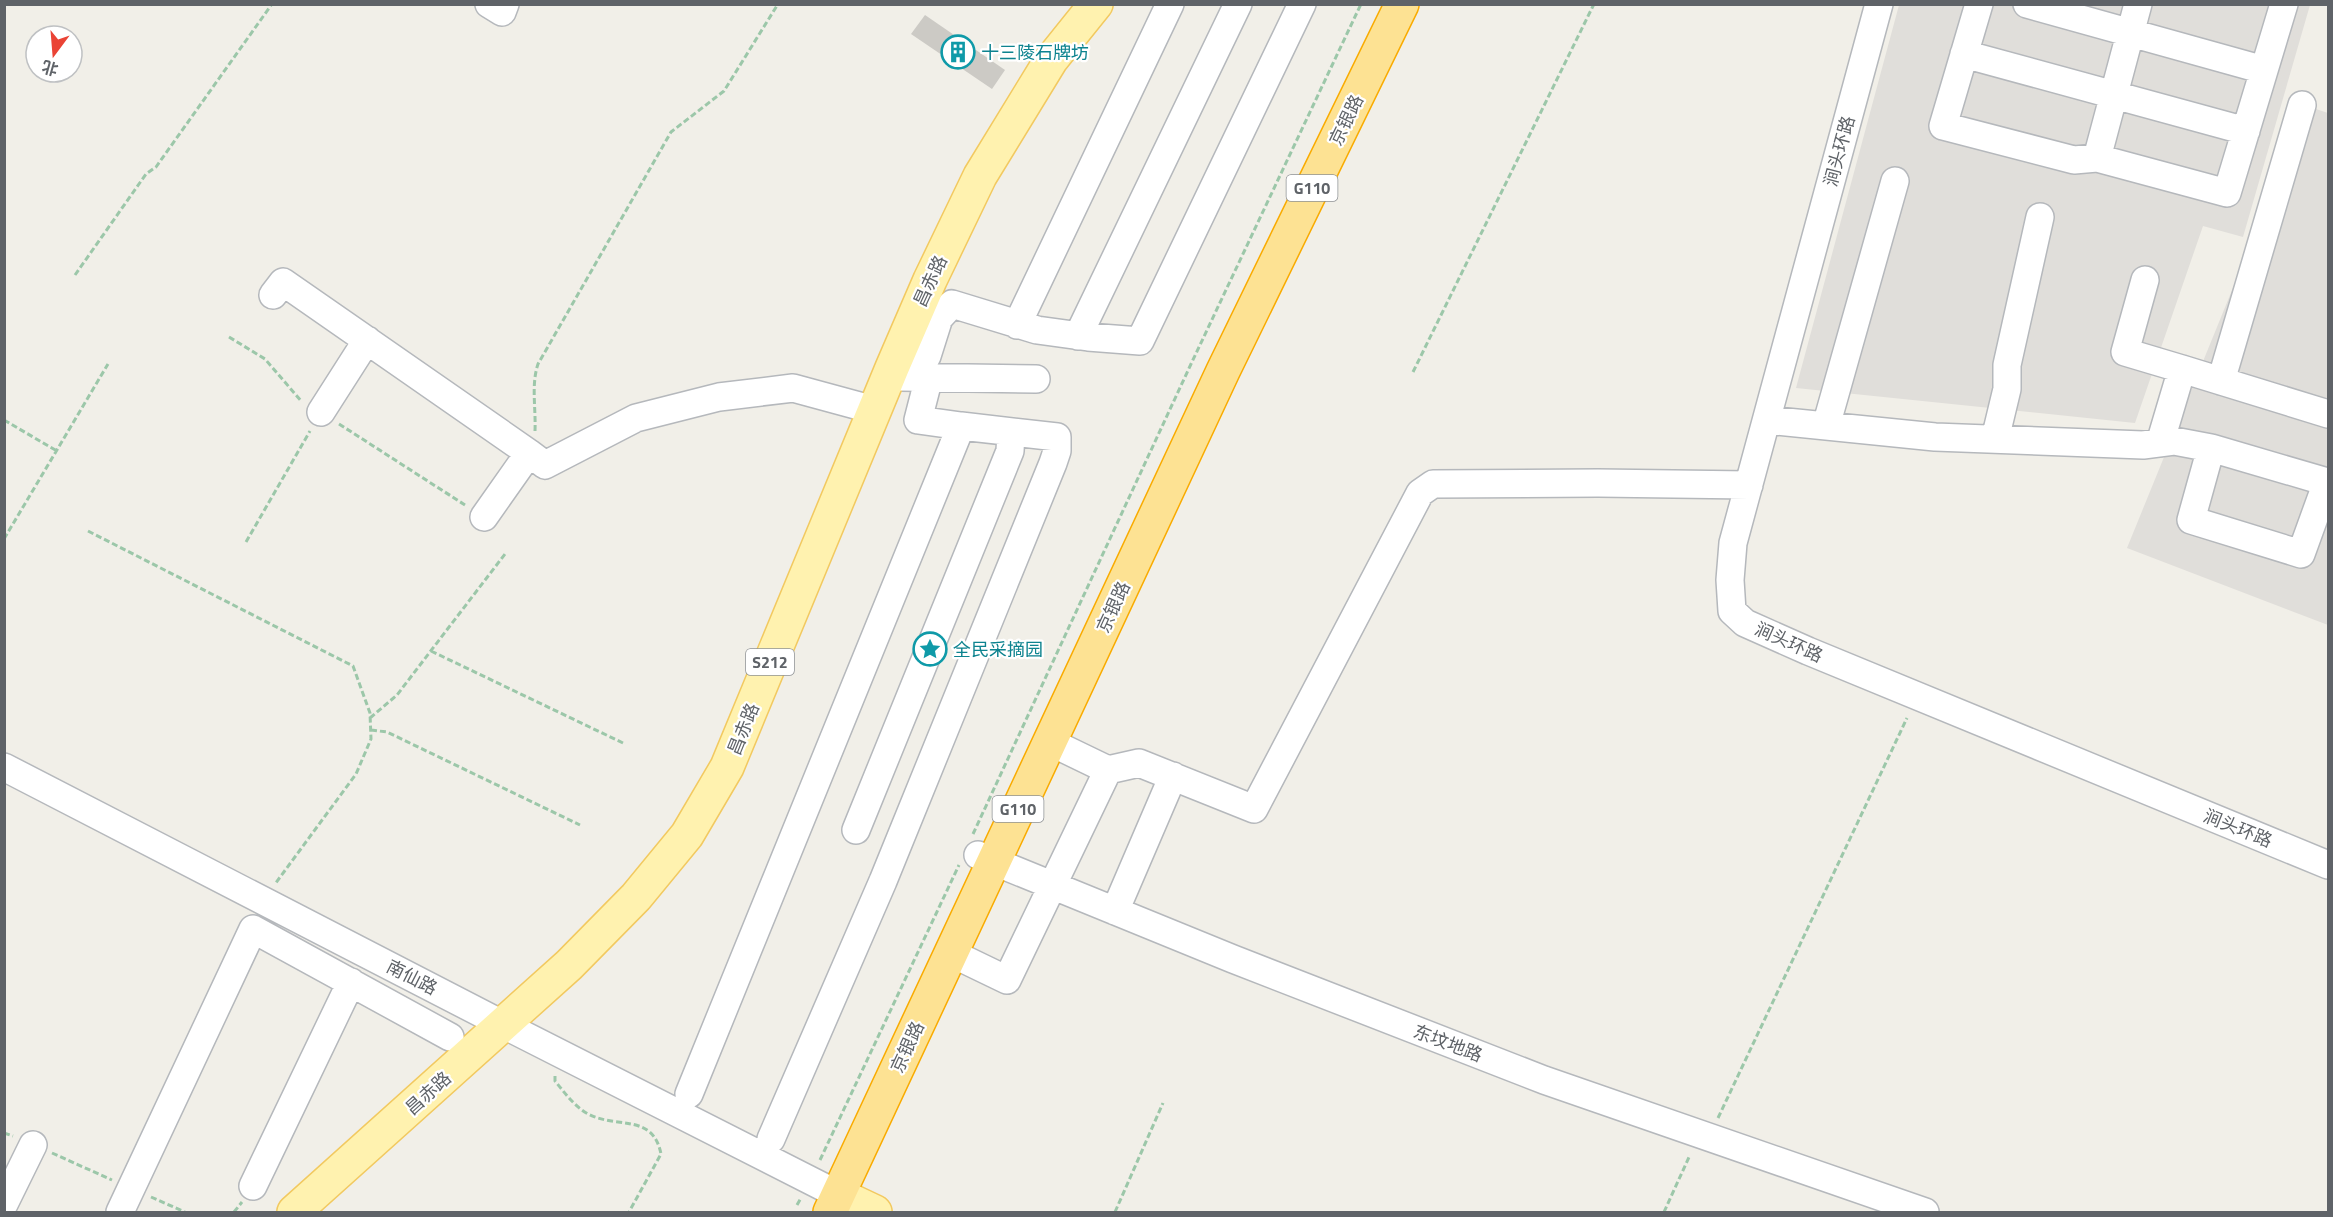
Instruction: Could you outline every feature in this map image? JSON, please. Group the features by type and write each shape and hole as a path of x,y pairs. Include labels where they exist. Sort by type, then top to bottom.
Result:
{"highway":[{"name":"京银路","path":"818,1198 977,851 1378,4"},
{"name":"京银路","path":"1207,368 1402,4"},
{"name":"京银路","path":"818,1198 951,953 977,851 1050,742 1184,417"}],"main road":[{"name":"昌赤路","path":"294,1212 569,965 636,897 687,834 727,766 874,410 910,377 930,280 980,176 1051,60 1096,4"},
{"path":"818,1198 875,1212"}],"street":[{"path":"489,4 502,12 505,4"},
{"path":"1017,325 1170,4"},
{"path":"1078,336 1238,4"},
{"path":"771,1139 883,881 1057,451 1057,437 918,420 910,377 927,356 939,318 952,304 1017,325 1078,336 1140,341 1302,4"},
{"name":"涧头环路","path":"1878,4 1733,543 1730,580 1732,611 1745,623 1808,651 2328,865"},
{"path":"1979,4 1943,126 2074,160 2097,158 2227,193 2284,4"},
{"path":"2027,4 2264,70"},
{"path":"2097,158 2138,4"},
{"path":"1964,54 2246,131"},
{"path":"2221,381 2302,105"},
{"path":"1826,426 1895,181"},
{"path":"1995,440 2007,388 2007,364 2040,217"},
{"path":"2145,280 2125,352 2328,414"},
{"path":"273,295 284,282 545,465 636,418 720,398 793,388 874,410"},
{"path":"319,416 368,340"},
{"path":"2160,443 2182,369"},
{"path":"910,377 1036,379"},
{"path":"1767,420 1935,437 2143,445 2174,441 2211,448 2327,482 2301,554 2191,520 2211,448"},
{"path":"689,1094 961,426"},
{"path":"856,830 1010,452 1011,432"},
{"path":"484,517 529,453"},
{"path":"1050,742 1108,770 1139,763 1254,808 1420,493 1433,484 1749,485"},
{"name":"南仙路","path":"4,766 564,1055 818,1198"},
{"path":"951,953 1007,980 1108,770"},
{"path":"1115,911 1173,776"},
{"name":"东坟地路","path":"977,851 1115,911 1533,1076 1925,1212"},
{"path":"120,1212 254,929 265,901"},
{"path":"254,929 450,1037"},
{"path":"253,1186 351,982"},
{"path":"4,1204 33,1145"}],"path":[{"path":"75,275 146,174 156,167 272,4"},
{"path":"529,453 534,435 536,408 534,377 538,364 671,132 724,91 778,4"},
{"path":"818,1198 977,851 1207,368 1361,4"},
{"path":"1413,372 1594,4"},
{"path":"229,337 265,359 319,416 484,517"},
{"path":"4,539 108,364"},
{"path":"246,542 319,416"},
{"path":"4,420 57,451"},
{"path":"88,531 353,666 370,718 371,739 356,774 286,867 265,901"},
{"path":"370,718 398,695 505,554"},
{"path":"431,651 624,743"},
{"path":"1664,1212 1704,1136 1907,718"},
{"path":"370,730 387,732 580,825"},
{"path":"564,1055 555,1073 555,1081 573,1103 601,1119 648,1129 658,1140 661,1154 629,1212"},
{"path":"1115,1212 1163,1103"},
{"path":"4,1133 185,1212"}],"shaded area":[{"path":"1899,5 2310,5 2243,237 2203,226 2135,423 1796,388"},
{"path":"2307,106 2328,113 2328,625 2127,548"}],"building":[{"name":"十三陵石牌坊","path":"925,15 1005,70 992,89 911,34"}],"place":[{"name":"十三陵石牌坊","path":"958,52"},
{"name":"全民采摘园","path":"930,649"}]}
